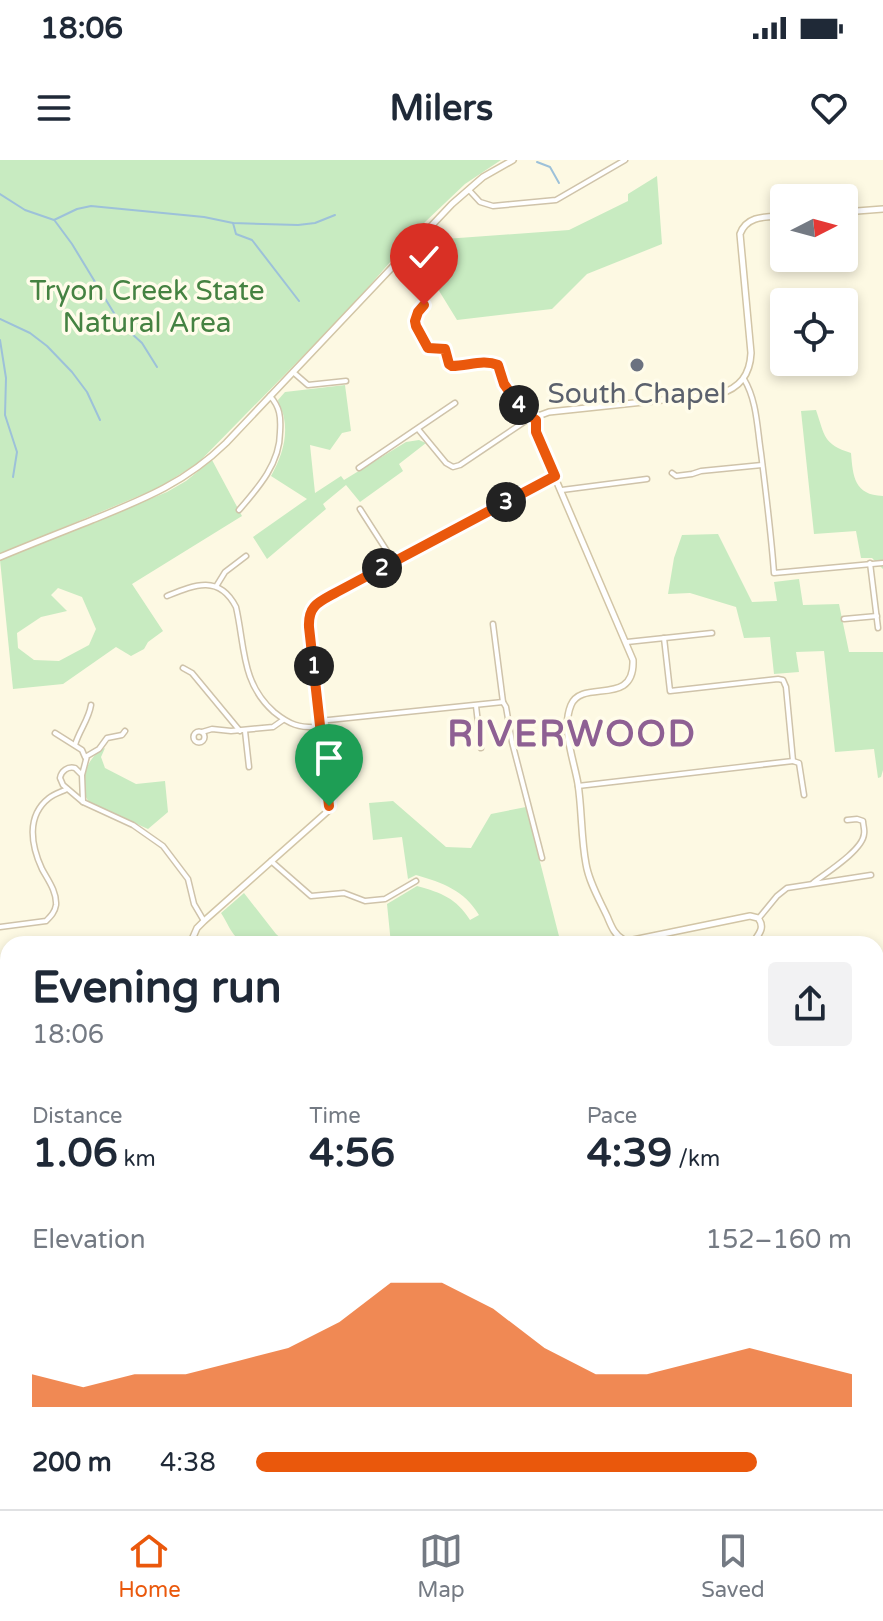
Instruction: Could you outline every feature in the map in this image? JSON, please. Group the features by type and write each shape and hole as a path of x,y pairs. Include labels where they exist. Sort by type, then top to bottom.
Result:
{"street":[{"path":"0,557 133,503 196,470 469,189 513,160"},
{"path":"469,189 480,202 493,206 556,200 625,160"},
{"path":"858,211 883,209"},
{"path":"618,936 588,872 568,718 575,699 580,695 615,689 627,682 634,665 627,642 536,432 536,420 549,412 719,394 732,389 744,379 749,370 751,353 740,234 743,226 751,220 770,218"},
{"path":"424,305 418,312 415,324 426,347 445,349 449,364 454,367 479,362 497,364 502,381 512,396 523,411 536,420"},
{"path":"293,371 307,384 346,381"},
{"path":"744,379 753,396 774,573 883,563"},
{"path":"239,510 265,478 280,442 280,414 270,396"},
{"path":"359,468 455,403"},
{"path":"418,429 446,463 453,467 527,420 536,420"},
{"path":"672,473 676,476 762,465"},
{"path":"194,936 204,921 328,811 310,612 318,603 555,476"},
{"path":"562,490 647,479"},
{"path":"360,509 394,562"},
{"path":"217,586 225,572 246,556"},
{"path":"870,563 878,628"},
{"path":"167,596 194,586 217,586 233,600 251,683 265,704 295,726 503,702"},
{"path":"844,619 877,616"},
{"path":"493,624 503,702 542,858"},
{"path":"627,642 712,633"},
{"path":"664,638 670,691 783,680 793,761"},
{"path":"183,668 192,673 243,731 249,767"},
{"path":"75,745 90,714 91,705"},
{"path":"476,706 481,748"},
{"path":"202,732 273,727 283,720"},
{"path":"83,802 82,775 90,753 101,747 107,738 122,735 125,731"},
{"path":"55,733 75,745 86,760"},
{"path":"578,786 793,761 799,763 804,795"},
{"path":"82,775 74,767 62,772 61,782 83,802 133,825 163,846 188,879 194,904 204,921"},
{"path":"0,927 46,921 55,909 55,894 37,858 32,831 40,808 49,798 67,789"},
{"path":"813,883 857,848 865,836 863,821 847,820"},
{"path":"271,861 311,896 344,893 365,901 385,899 416,881"},
{"path":"758,918 787,888 871,875"},
{"path":"652,936 748,916 758,918 762,923 758,936"}],"green space":[{"name":"Tryon Creek State Natural Area","path":"0,160 501,160 465,184 425,222 351,307 198,463 158,488 0,554"},
{"path":"657,176 662,244 587,274 552,309 457,320 417,255 431,240 569,230 628,201 628,194"},
{"path":"345,385 351,431 342,433 330,450 310,445 315,493 341,476 344,480 406,442 419,440 426,443 399,464 403,471 360,502 346,485 323,504 326,509 267,559 253,537 307,499 271,476 281,455 285,433 278,400 285,392"},
{"path":"816,410 826,438 851,453 857,483 866,492 883,496 883,569 872,558 861,558 856,531 814,534 801,411"},
{"path":"212,460 242,516 132,584 163,631 144,649 131,656 116,647 63,684 13,689 0,560 167,492","holes":["58,588 82,597 96,629 89,645 59,661 34,660 18,648 17,633 41,617 67,611 51,595"]},
{"path":"718,534 752,602 777,601 774,582 799,579 803,605 839,604 849,652 883,652 881,777 878,778 874,749 835,752 824,651 796,652 799,672 774,674 770,637 744,638 736,607 690,593 668,594 674,558 682,535"},
{"path":"105,748 101,757 105,768 136,784 165,781 168,812 148,829 90,803 86,797 84,781 88,765"},
{"path":"393,801 446,847 471,848 491,814 526,807 559,936 390,936 387,904 417,886 448,897 470,920 479,915 467,899 452,889 416,875 408,879 402,837 373,840 369,803"},
{"path":"244,893 278,936 235,936 221,913"}],"waterway":[{"path":"537,162 550,167 559,183"},
{"path":"0,194 25,210 54,220 91,206 204,217 233,223 298,225 315,223 335,215"},
{"path":"55,221 120,323 142,343 157,367"},
{"path":"233,223 236,234 252,240 299,301"},
{"path":"0,319 30,333 47,346 87,392 100,420"},
{"path":"0,340 6,378 5,415 17,452 13,477"}],"place":[{"name":"South Chapel","path":"637,365"}],"district":[{"name":"RIVERWOOD","path":"572,734"}],"route":[{"path":"329,806 309,627 309,614 313,607 555,476 536,432 536,420 523,411 501,380 498,365 479,362 450,366 445,349 426,347 415,324 419,309 424,305"}]}
